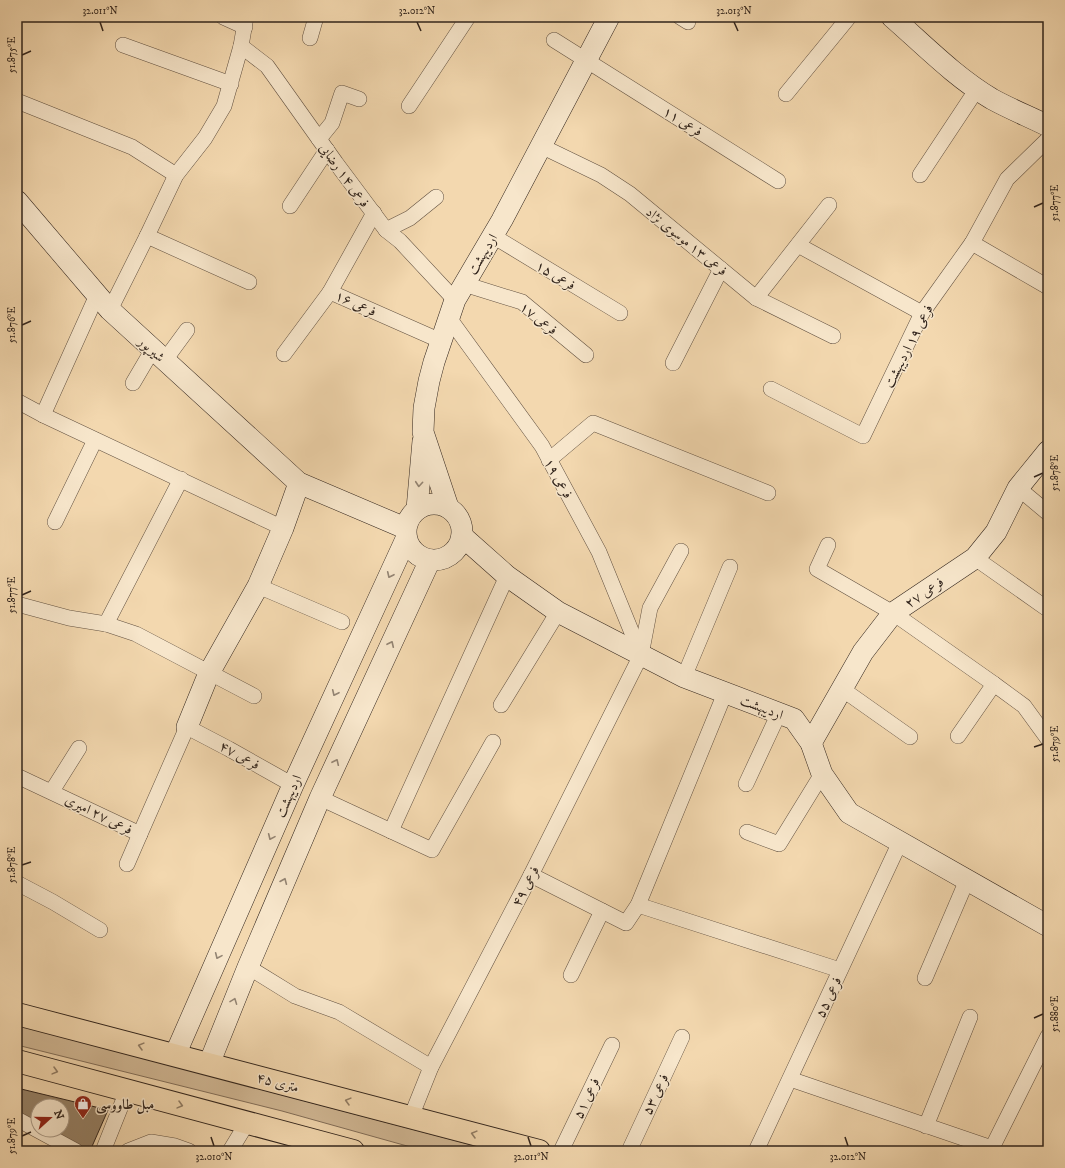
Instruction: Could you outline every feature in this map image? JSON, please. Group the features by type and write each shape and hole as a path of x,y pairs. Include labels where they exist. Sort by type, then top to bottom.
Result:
{"main road":[{"name":"اردیبهشت","path":"609,17 542,146 456,301 441,341 429,381 424,408 423,432 448,507 456,515 461,525 462,536 507,576 558,612 684,677 794,719 811,743 822,774 848,813 967,880 1047,922"},
{"path":"892,17 954,73 992,99 1048,126"},
{"name":"شیرپور","path":"17,201 104,303 300,483 406,534"},
{"path":"416,509 423,432"},
{"name":"فرعی ۲۷","path":"811,743 863,652 893,613 975,558 996,532 1018,488 1048,451"},
{"path":"187,727 209,673 258,586 283,528 300,483"},
{"path":"416,509 426,504 438,504 448,507"},
{"name":"اردیبهشت","path":"175,1055 293,785 406,534 409,517 416,509"},
{"path":"406,534 411,549 419,556 430,560 441,560 451,555 458,547 462,536"},
{"path":"209,1064 248,967 320,798 430,560"},
{"name":"۴۵ متری","path":"17,1014 539,1151"},
{"path":"192,1016 224,1028"},
{"path":"17,1061 353,1151"}],"street":[{"path":"43,415 104,303 147,236 176,175 205,138 224,106 241,46 246,22 223,17"},
{"path":"310,38 316,17"},
{"path":"409,106 468,17"},
{"path":"786,94 849,17"},
{"name":"فرعی ۱۱","path":"554,40 778,181"},
{"path":"123,45 231,84"},
{"name":"فرعی ۱۴ رضایی","path":"241,46 267,66 386,230 400,241 456,301"},
{"path":"920,175 977,89"},
{"path":"290,206 323,145 342,93 359,99"},
{"path":"17,101 132,147 176,175"},
{"name":"فرعی ۱۹ اردیبهشت","path":"770,388 863,436 922,313 972,243 1007,179 1048,139"},
{"name":"فرعی ۱‍۳ موسوی نژاد","path":"542,146 601,175 630,194 756,298 833,336"},
{"path":"386,230 410,218 436,197"},
{"path":"756,298 829,205"},
{"name":"فرعی ۱۶","path":"374,214 330,292 441,341"},
{"path":"147,236 249,282"},
{"name":"فرعی ۱۵","path":"493,236 620,313"},
{"path":"972,243 1048,287"},
{"path":"798,245 922,313"},
{"path":"672,363 721,269"},
{"path":"284,354 330,292"},
{"name":"فرعی ۱۷","path":"456,301 522,302 586,356"},
{"name":"فرعی ۱۹","path":"456,301 542,446 599,552 641,655"},
{"path":"133,383 159,355 188,330"},
{"path":"17,400 43,415 283,528"},
{"path":"549,460 593,423 768,493"},
{"path":"55,522 95,440"},
{"path":"106,624 181,479"},
{"path":"1018,488 1048,513"},
{"path":"828,545 817,568 893,613 1024,706 1048,739"},
{"name":"فرعی ۴۹","path":"411,1117 431,1066 531,875 641,655 650,608 681,551"},
{"path":"975,558 1046,608"},
{"path":"684,677 730,567"},
{"path":"392,831 507,576"},
{"path":"258,586 342,622"},
{"path":"17,604 69,618 106,624 136,634 254,696"},
{"path":"502,705 558,612"},
{"path":"958,736 994,684"},
{"path":"842,689 910,738"},
{"path":"531,875 626,923 638,905 725,693"},
{"path":"746,784 779,713"},
{"name":"فرعی ۴۷","path":"187,727 293,785"},
{"name":"فرعی ۲۷ امیری","path":"17,776 52,791 140,834 187,727"},
{"path":"320,798 432,850 493,742"},
{"path":"52,791 79,748"},
{"path":"748,832 780,844 822,774"},
{"path":"127,864 140,834"},
{"name":"فرعی ۵۵","path":"756,1151 900,842"},
{"path":"925,978 967,880"},
{"path":"17,883 53,902 100,930"},
{"path":"638,905 840,970"},
{"path":"571,975 602,910"},
{"path":"248,967 295,996 339,1012 431,1066"},
{"path":"926,1126 970,1017"},
{"path":"790,1079 992,1148 1042,1059 1048,1036"},
{"name":"فرعی ۵۳","path":"629,1151 682,1037"},
{"name":"فرعی ۵۱","path":"561,1151 612,1045"},
{"path":"103,1151 127,1091"},
{"path":"17,1119 76,1151"},
{"path":"230,1151 247,1123"},
{"path":"128,1151 151,1142 175,1146 189,1151"}],"shaded area":[{"path":"17,1025 495,1151 425,1151 282,1111 17,1045"}],"building":[{"name":"مبل طاووسی","path":"17,1088 58,1098 30,1098 30,1121 17,1114"},
{"name":"مبل طاووسی","path":"70,1101 108,1110 90,1151 85,1151 61,1138 70,1138"}],"place":[{"name":"مبل طاووسی","path":"83,1119"}]}
